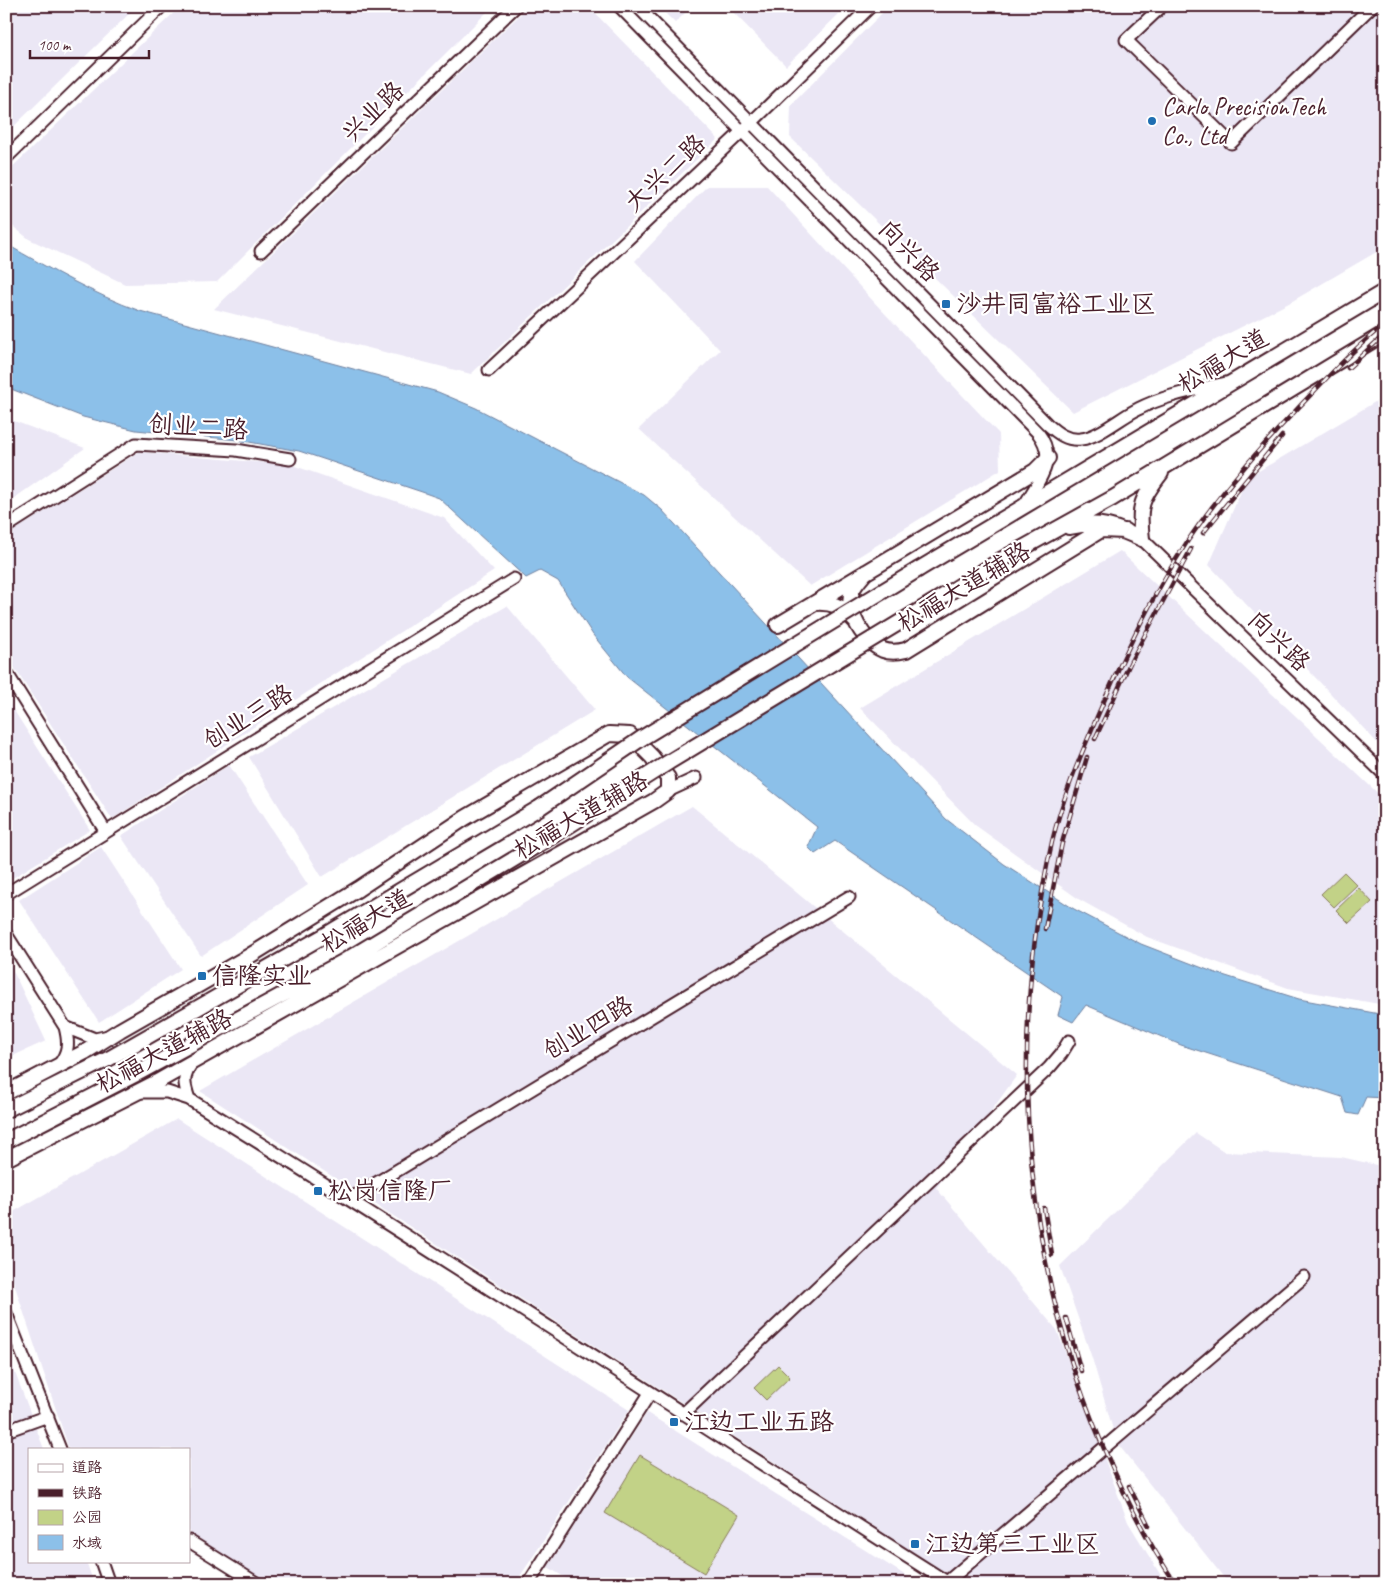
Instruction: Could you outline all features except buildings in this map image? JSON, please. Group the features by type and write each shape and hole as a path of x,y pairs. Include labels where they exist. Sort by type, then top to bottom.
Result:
{"main road":[{"name":"松福大道","path":"6,1110 110,1058 322,937 540,808 642,738 919,569 1385,291"},
{"path":"1056,530 1113,498 1385,334"},
{"name":"松福大道辅路","path":"778,625 1035,471 1048,458"},
{"path":"1142,539 1139,516 1146,492 1168,465"},
{"path":"1056,530 1087,523 1109,525 1142,539"},
{"name":"松福大道","path":"6,1141 140,1072 342,963 559,832 677,757 999,561 1056,530"},
{"name":"松福大道辅路","path":"866,572 857,582 852,592 850,604 857,624 869,639 881,649 898,652 906,650 1101,530 1125,531"},
{"path":"815,603 825,602 843,609 857,624"},
{"name":"松福大道辅路","path":"6,1093 85,1052 251,955 358,889 465,818 609,734 630,735 652,757 668,778 668,791 654,801 292,1007 135,1093 6,1159"},
{"path":"251,955 322,937"},
{"path":"292,1007 342,963"}],"street":[{"path":"6,158 162,6"},
{"name":"兴业路","path":"261,251 516,6"},
{"name":"向兴路","path":"619,6 1038,433 1045,441 1048,458"},
{"name":"向兴路","path":"637,6 1047,424 1062,436 1070,439 1086,438 1137,409 1159,400 1235,380"},
{"name":"大兴二路","path":"489,370 742,131 871,6"},
{"path":"1162,6 1126,40 1231,143 1372,6"},
{"name":"创业二路","path":"6,527 136,444 236,450 290,459"},
{"path":"1024,506 1046,467 1048,458"},
{"name":"向兴路","path":"1142,539 1385,775"},
{"name":"创业三路","path":"6,894 514,579"},
{"path":"6,672 106,832"},
{"path":"668,791 696,778"},
{"name":"创业四路","path":"350,1199 849,897"},
{"path":"6,934 65,1027 68,1040 66,1055 58,1066"},
{"path":"65,1027 95,1038 110,1036"},
{"path":"682,1414 1049,1068 1069,1042"},
{"path":"189,1098 183,1084 192,1062"},
{"path":"135,1093 167,1092 189,1098 350,1199 682,1414 948,1583 1304,1277"},
{"path":"6,1313 60,1448"},
{"path":"528,1584 650,1393"},
{"path":"6,1431 48,1416"},
{"path":"190,1542 258,1584"},
{"path":"101,1562 109,1584"}],"shaded area":[{"path":"6,6 137,6 6,134"},
{"path":"181,6 493,6 217,282 125,284 29,239 6,221 6,173"},
{"path":"529,6 588,6 718,139 471,374 214,309"},
{"path":"658,6 692,6 675,23"},
{"path":"727,6 847,6 786,66"},
{"path":"889,6 1371,6 1385,20 1385,247 1289,303 1073,412 790,137 791,105"},
{"path":"707,186 767,186 999,434 1000,470 810,586 639,429 720,350 635,261"},
{"path":"1385,396 1385,751 1209,565 1247,478"},
{"path":"6,418 85,448 6,504"},
{"path":"139,452 292,465 444,518 494,571 112,819 6,655 6,536"},
{"path":"1120,551 1385,800 1385,1005 1288,988 1147,937 1080,900 975,825 860,708"},
{"path":"507,606 595,710 322,877 249,757"},
{"path":"6,698 90,830 6,882"},
{"path":"229,765 308,885 201,956 121,836"},
{"name":"江边第三工业区","path":"692,806 1017,1075 936,1188 1057,1330 1128,1522 1166,1584 963,1584 200,1091"},
{"path":"101,847 181,969 99,1022 19,900"},
{"path":"6,956 46,1041 6,1059"},
{"path":"177,1119 629,1410 515,1584 272,1584 190,1534 190,1448 69,1448 6,1259 6,1216"},
{"path":"1196,1133 1225,1152 1341,1157 1385,1167 1385,1584 1229,1584 1117,1443 1092,1358 1060,1266"},
{"path":"6,1349 44,1448 28,1448 28,1562 86,1562 94,1584 6,1584"},
{"path":"647,1413 919,1584 575,1584 548,1567"}],"green space":[{"path":"1344,872 1357,885 1334,907 1321,894"},
{"path":"1359,888 1372,902 1349,923 1336,910"},
{"path":"778,1365 790,1377 766,1400 754,1388"},
{"path":"640,1455 739,1515 704,1573 605,1513"}],"water":[{"path":"6,244 89,289 140,311 438,392 476,408 644,495 662,510 946,819 1004,864 1074,909 1141,944 1213,972 1299,999 1385,1015 1385,1098 1366,1097 1358,1115 1347,1113 1342,1097 1181,1045 1086,1005 1073,1022 1058,1015 1063,997 835,841 815,854 808,847 817,827 627,677 593,635 558,581 540,571 526,578 439,498 299,451 238,440 136,430 83,417 6,387"}],"railway":[{"path":"1176,1584 1151,1544 1128,1501 1084,1399 1060,1322 1042,1243 1031,1163 1027,1083 1029,1002 1037,921 1052,842 1072,778 1117,672 1161,584 1199,524 1240,472 1330,375 1385,324"},
{"path":"1348,368 1385,334"},
{"path":"1203,533 1282,436"},
{"path":"1095,739 1131,661 1191,549"},
{"path":"1045,929 1062,843 1087,757"},
{"path":"1044,1208 1052,1255"},
{"path":"1066,1318 1081,1371"},
{"path":"1129,1486 1149,1526"}],"place":[{"name":"Carlo PrecisionTech Co., Ltd","path":"1152,121"},
{"name":"沙井同富裕工业区","path":"946,304"},
{"name":"信隆实业","path":"202,976"},
{"name":"松岗信隆厂","path":"318,1191"},
{"name":"江边工业五路","path":"674,1422"},
{"name":"江边第三工业区","path":"915,1544"}]}
